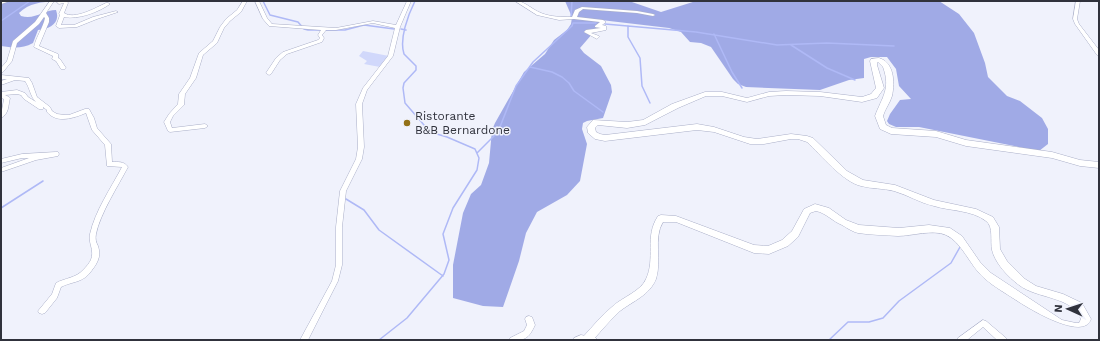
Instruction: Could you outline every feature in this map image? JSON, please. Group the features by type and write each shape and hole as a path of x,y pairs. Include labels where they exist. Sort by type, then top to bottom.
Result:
{"main road":[{"path":"589,340 622,304 640,294 647,286 654,273 656,230 658,222 661,218 676,219 754,248 769,250 785,243 795,234 807,211 815,207 826,210 850,226 858,229 899,232 929,229 947,231 959,239 977,265 988,276 1060,324 1076,328 1082,327 1085,324 1086,319 1079,306 1063,298 1033,288 1022,282 1004,264 996,249 995,227 990,219 976,212 933,203 896,188 861,183 844,173 804,136 756,142 737,139 707,127 690,127 605,138 598,137 592,133 591,127 596,122 626,125 646,122 675,106 706,94 722,94 747,100 769,94 786,93 820,94 862,100 874,96 880,88 873,64 873,61 878,60 887,65 889,89 886,101 879,116 883,127 891,131 936,134 966,143 1052,155 1080,163 1099,165"}],"street":[{"path":"1,3 8,1"},
{"path":"1,71 9,61 15,42 37,23 52,1"},
{"path":"58,1 61,3 63,1 66,3 61,14 62,16 58,26 59,27 74,26 116,12"},
{"path":"205,126 170,130 167,122 171,115 181,105 182,94 193,78 201,54 216,42 222,28 228,20 239,11 245,1"},
{"path":"257,1 264,19 272,25 344,28 374,22 398,27"},
{"path":"304,340 336,281 339,265 339,227 343,191 359,159 361,147 361,121 359,104 368,83 390,56 398,27 409,1"},
{"path":"517,1 539,14 559,19 574,18 604,22 597,26 604,27 604,29 586,32 597,37"},
{"path":"1078,1 1075,19 1099,54"},
{"path":"62,16 67,17 79,15 108,4"},
{"path":"574,18 577,11 582,8 637,12 653,15"},
{"path":"44,14 47,18 46,24 37,41 36,47 56,55 55,59 58,60 64,68"},
{"path":"269,73 281,56 289,51 317,43 322,38 320,33 325,28"},
{"path":"1,77 27,79 31,83 33,94 36,99 48,108 50,113 63,117 78,114 87,110 92,118 94,129 108,144 109,164 123,165 125,167 99,214 93,232 92,240 96,258 82,276 77,279 62,282 58,285 55,296 42,311"},
{"path":"1,83 19,78"},
{"path":"1,116 5,111 3,101 7,98 3,97 2,94 17,92 23,94 40,108 48,108"},
{"path":"1,161 22,156 56,154 35,158 1,170"},
{"path":"513,340 527,332 531,325 529,319"},
{"path":"961,340 983,323 1004,340"},
{"path":"577,340 581,338 589,340"}],"shaded area":[{"path":"55,1 31,5 19,13 21,16 31,17 56,10 57,19 50,27 38,30 33,43 17,48 1,46 1,2"},
{"path":"565,1 629,1 661,12 696,1 939,1 959,14 974,33 985,63 988,77 1007,96 1020,101 1042,118 1048,129 1048,144 1039,151 919,127 896,127 889,124 887,121 890,114 900,100 911,99 899,86 896,69 887,57 871,57 864,59 864,78 849,80 820,90 746,87 738,84 733,79 711,47 701,43 690,42 681,32 669,28 601,20 593,33 580,48 601,66 611,85 612,92 603,118 583,123 582,129 587,144 580,181 567,195 537,212 526,233 519,261 503,307 483,306 453,298 453,265 463,213 471,194 481,185 489,163 492,130 524,72 545,54 554,40 567,30 571,24 572,17"},
{"path":"363,51 389,56 380,67 364,64 367,61 359,56"}],"waterway":[{"path":"1,21 30,1"},
{"path":"263,1 270,15 298,22 304,29 308,30 345,30 364,25 394,29"},
{"path":"404,30 415,1"},
{"path":"571,17 572,1"},
{"path":"477,153 498,132 516,86 533,62 572,26 573,23 596,23"},
{"path":"605,24 628,26"},
{"path":"628,26 714,35"},
{"path":"628,26 628,37 640,58 642,86 650,103"},
{"path":"404,30 404,54 416,66 416,70 404,83 403,88 405,103 430,132 447,137 475,149 479,158 477,170 453,208 443,234 449,260 443,276"},
{"path":"714,35 777,45 827,43 894,46"},
{"path":"714,35 732,72 742,88"},
{"path":"791,45 827,68 855,80"},
{"path":"530,67 552,72 562,77 569,83 574,91 603,112"},
{"path":"1,208 43,181"},
{"path":"346,199 364,210 379,230 443,276"},
{"path":"829,340 848,322 869,322 883,318 899,301 951,263 960,247"},
{"path":"379,340 407,318 443,276"}],"place":[{"name":"Ristorante B&B Bernardone","path":"407,123"}]}
